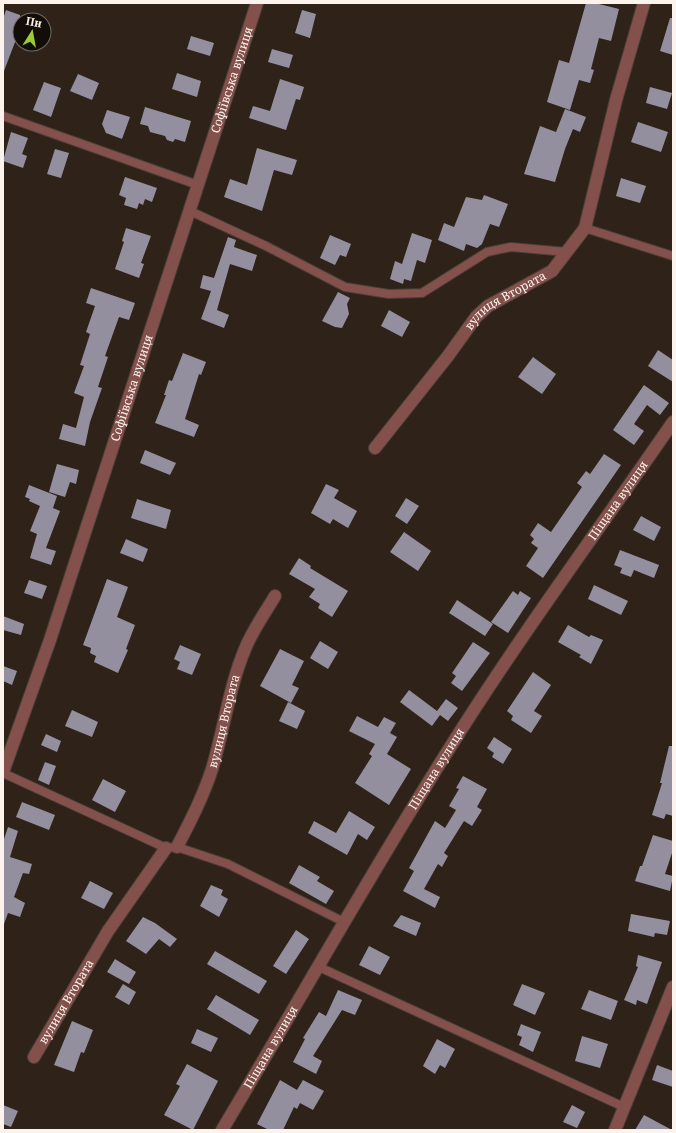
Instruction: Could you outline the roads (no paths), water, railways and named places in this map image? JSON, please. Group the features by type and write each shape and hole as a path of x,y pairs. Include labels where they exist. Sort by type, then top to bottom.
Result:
{"street":[{"name":"Софіївська вулиця","path":"3,773 52,633 190,211 256,3"},
{"name":"вулиця Втората","path":"375,448 448,356 476,317 488,306 552,271 585,228 616,100 644,3"},
{"name":"Піщана вулиця","path":"222,1130 319,967 344,922 450,747 531,626 673,422"},
{"name":"вулиця Втората","path":"34,1057 108,931 171,847 199,802 212,771 227,716 232,690 245,648 275,596"},
{"path":"615,1130 673,987"}],"lane":[{"path":"3,116 198,185"},
{"path":"190,211 266,246 345,287 389,294 422,293 487,252 511,247 567,252"},
{"path":"585,228 673,256"},
{"path":"3,773 171,847 228,864 344,922"},
{"path":"319,967 624,1107"}]}
